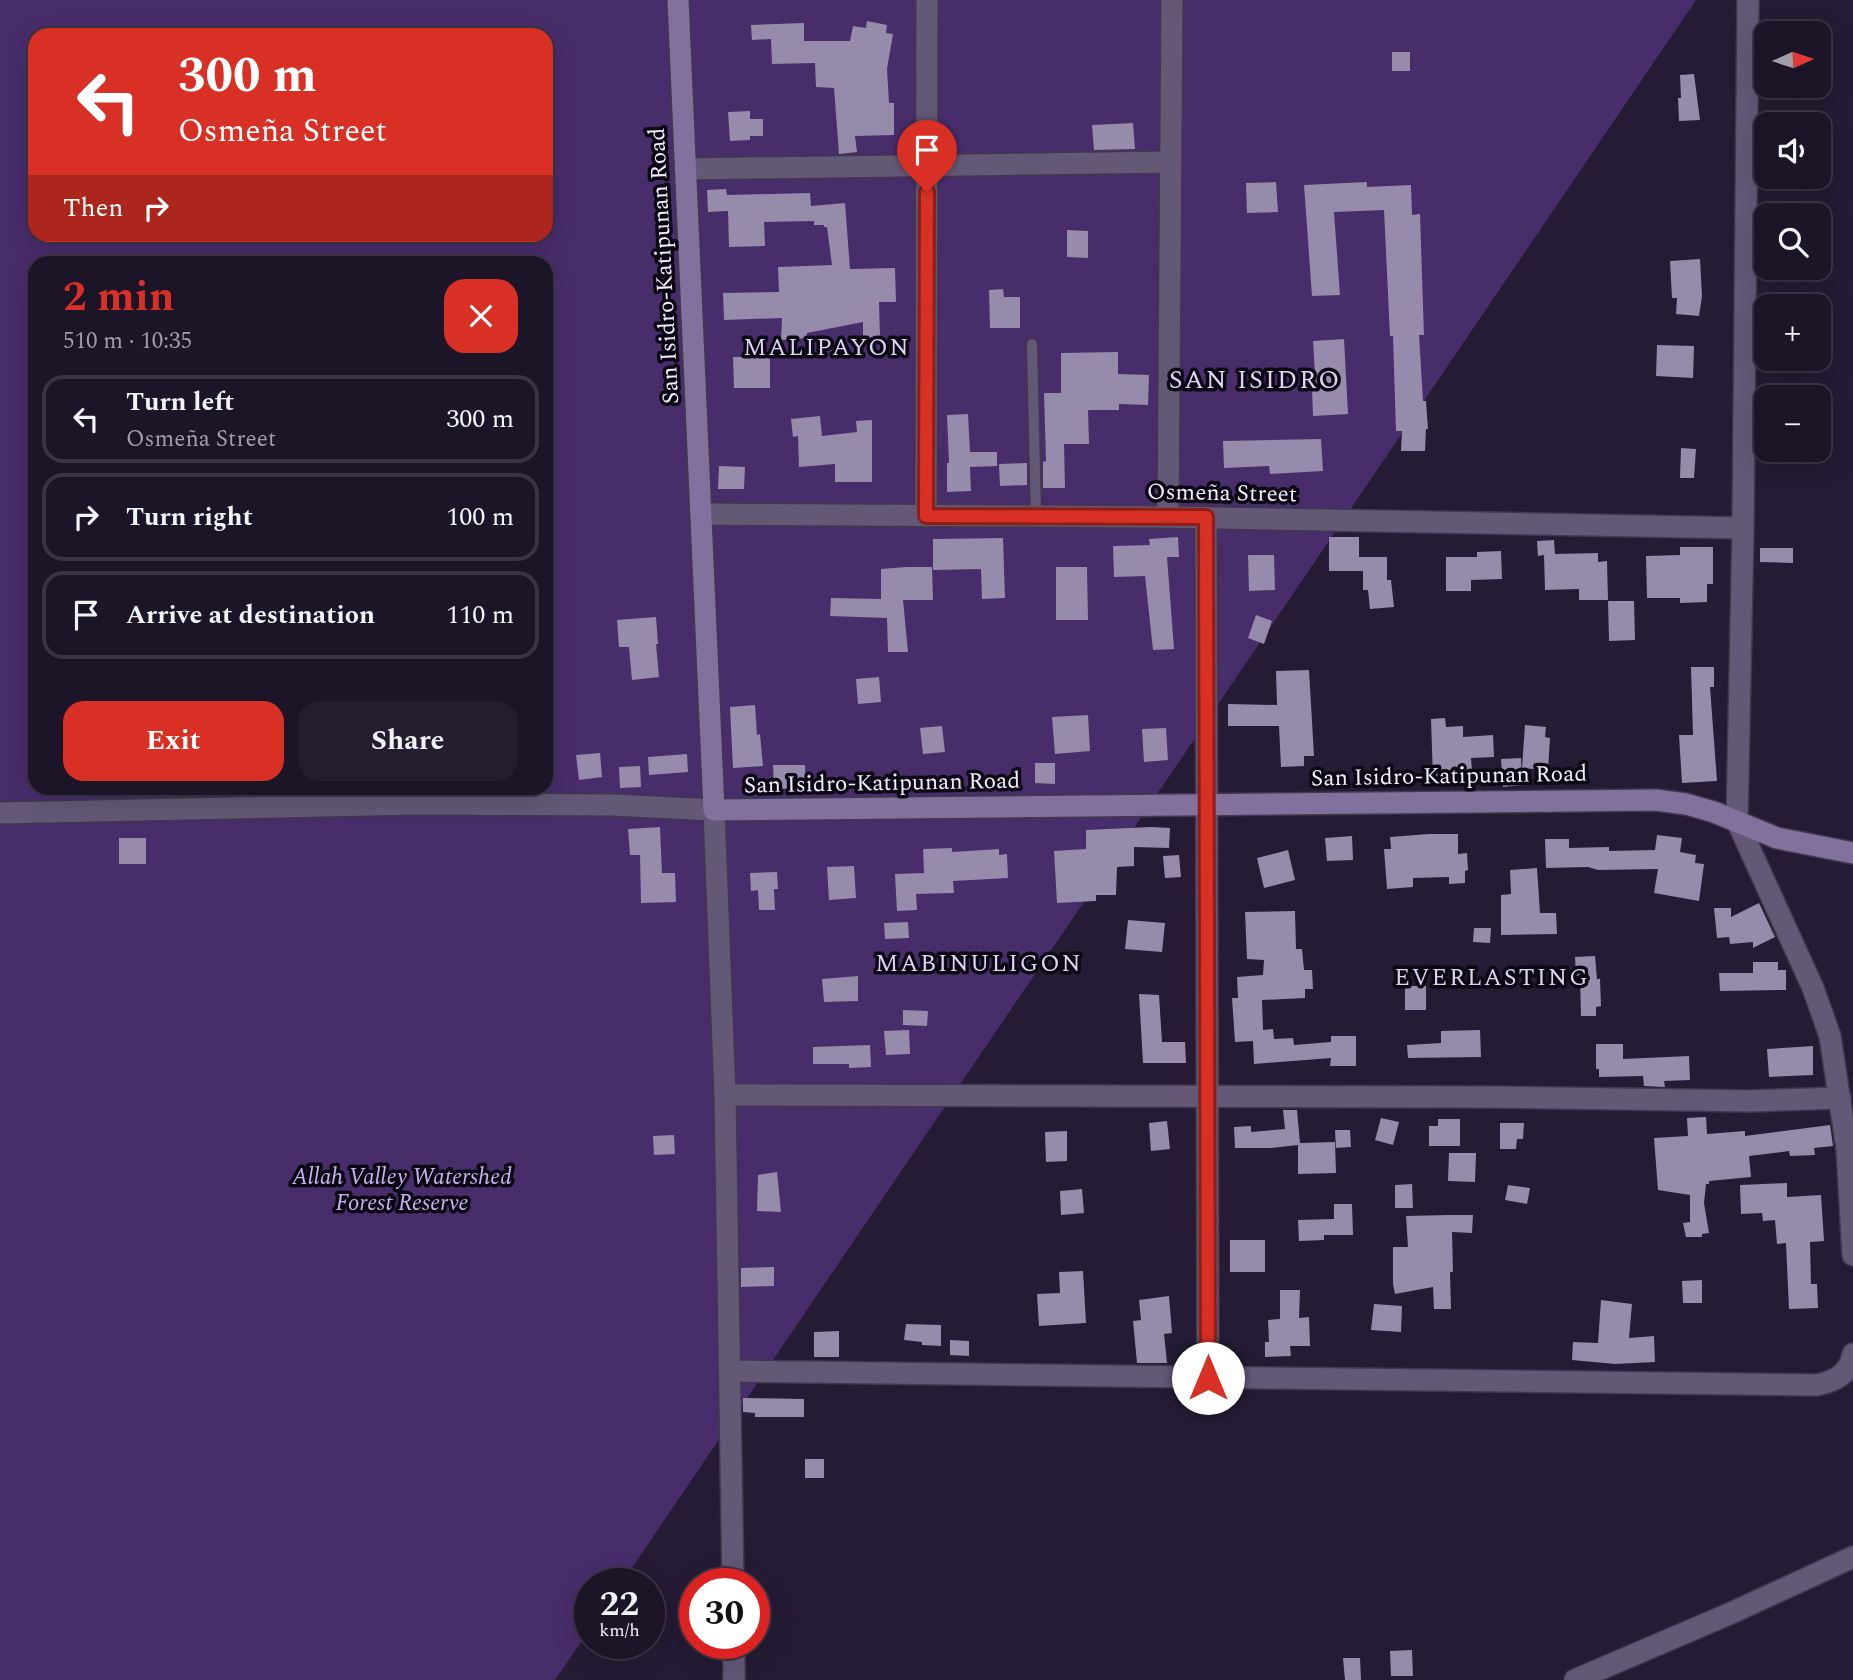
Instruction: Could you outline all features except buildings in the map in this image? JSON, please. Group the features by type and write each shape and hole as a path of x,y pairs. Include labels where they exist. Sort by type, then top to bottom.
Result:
{"street":[{"name":"San Isidro-Katipunan Road","path":"678,0 714,810 1656,800 1686,804 1777,838 1853,853"},
{"path":"926,516 927,0"},
{"path":"1168,517 1172,0"},
{"path":"1748,0 1737,821 1813,988 1830,1036 1847,1149 1853,1255"},
{"path":"685,169 1170,162"},
{"name":"Osmeña Street","path":"701,514 1206,517 1743,528"},
{"path":"1206,517 1208,1378"},
{"path":"0,813 415,804 613,805 714,810 725,1095 733,1568"},
{"path":"725,1095 1488,1097 1751,1101 1840,1098"},
{"path":"731,1371 1817,1385 1832,1382 1845,1374 1853,1353"},
{"path":"1575,1680 1853,1557"},
{"path":"734,1659 734,1680"}],"lane":[{"path":"1032,345 1036,516"}],"green space":[{"name":"Allah Valley Watershed Forest Reserve","path":"0,0 1696,0 632,1568 574,1568 574,1652 555,1680 0,1680"}],"district":[{"name":"MALIPAYON","path":"827,347"},
{"name":"SAN ISIDRO","path":"1255,379"},
{"name":"MABINULIGON","path":"979,963"},
{"name":"EVERLASTING","path":"1492,977"}],"route":[{"path":"927,192 926,516 1206,517 1208,1378"}]}
